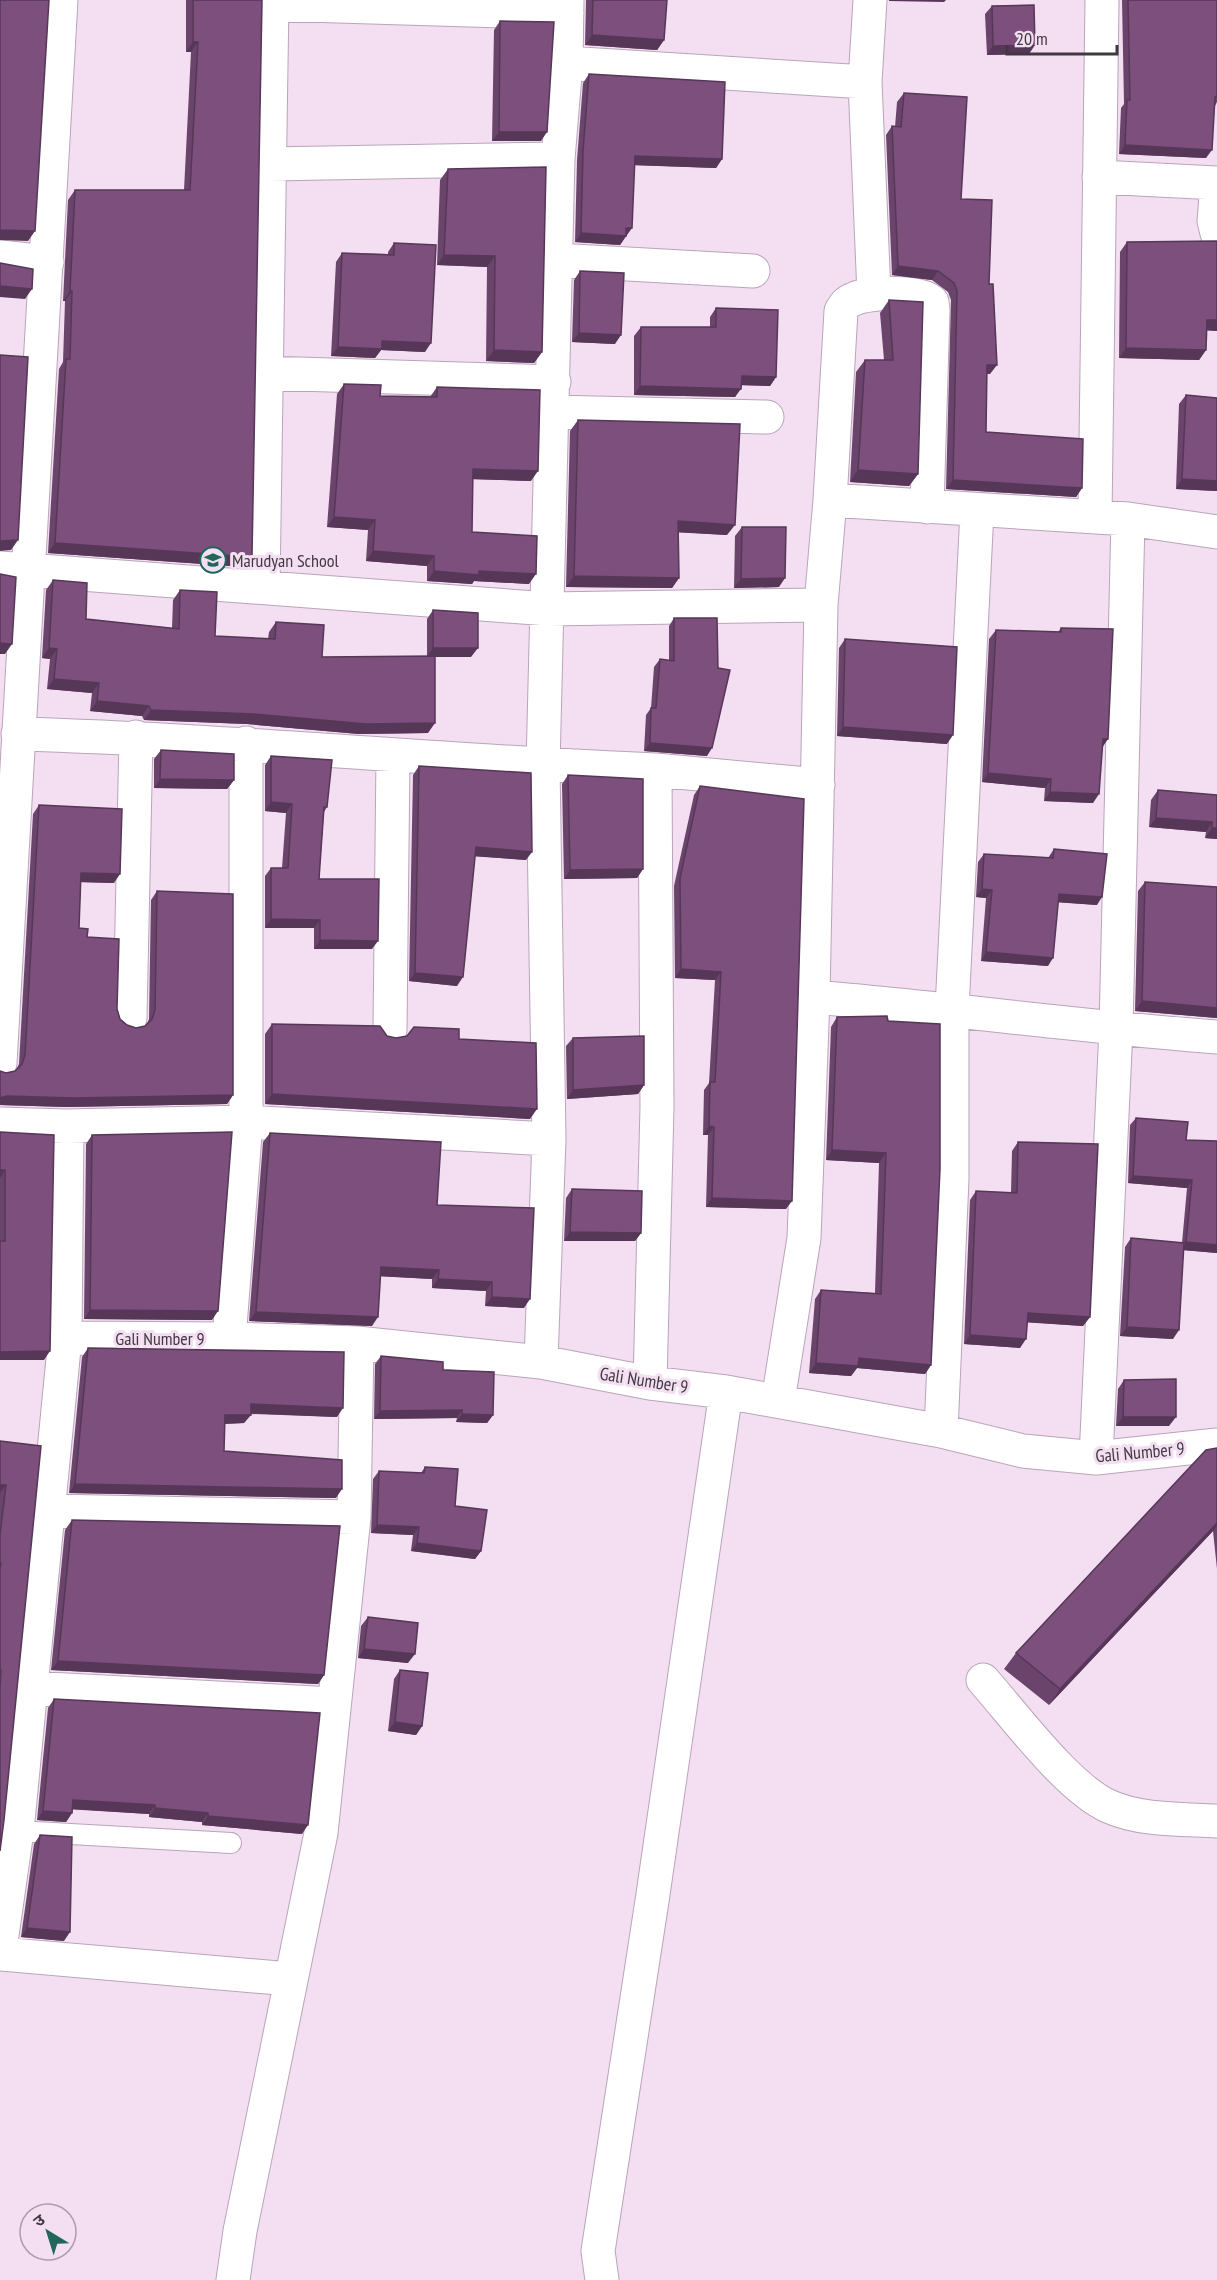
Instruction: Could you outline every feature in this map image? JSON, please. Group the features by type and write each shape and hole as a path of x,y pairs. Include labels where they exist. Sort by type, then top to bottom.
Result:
{"street":[{"path":"0,1063 18,734 15,569 47,261 61,0"},
{"path":"870,0 865,82 874,294"},
{"path":"1095,517 1102,0"},
{"path":"263,587 272,2 567,6 566,63 558,159 543,766 549,1139 541,1362"},
{"path":"566,63 865,82"},
{"path":"269,164 558,159"},
{"path":"1099,177 1217,183 1214,221 1217,233"},
{"path":"0,257 47,261"},
{"path":"556,260 753,271"},
{"path":"778,1401 804,1238 813,998 821,605 830,500 838,319 846,304 854,298 874,294 921,295 932,302 927,507"},
{"path":"266,373 767,417"},
{"path":"830,500 1128,519 1217,531"},
{"path":"941,1431 952,1179 952,1008 977,511"},
{"path":"1096,1458 1116,1029 1128,519"},
{"path":"15,569 548,609 821,605"},
{"path":"18,734 246,743 543,766 655,770 818,785"},
{"path":"130,1018 136,737"},
{"path":"229,1339 246,1122 246,743"},
{"path":"390,1030 393,756"},
{"path":"650,1383 657,1107 655,770"},
{"path":"813,998 952,1008 1116,1029 1217,1037"},
{"path":"0,1124 67,1126 246,1122 549,1139"},
{"path":"67,1126 65,1338 29,1688 17,1831 0,1951 290,1979"},
{"name":"Gali Number 9","path":"65,1338 229,1339 357,1343 541,1362 650,1383 726,1392 941,1431 1023,1451 1096,1458 1217,1445"},
{"path":"233,2280 240,2231 269,2099 290,1979 321,1833 354,1517 357,1343"},
{"path":"602,2280 598,2251 652,1901 726,1392"},
{"path":"49,1510 354,1517"},
{"path":"983,1680 1076,1785 1108,1806 1138,1815 1217,1821"},
{"path":"29,1688 334,1704"}],"lane":[{"path":"17,1831 231,1843"}],"building":[{"path":"0,0 49,0 35,231 0,230"},
{"path":"193,0 262,0 252,557 55,543 66,359 70,359 72,291 70,291 75,190 190,190 198,42 193,42"},
{"path":"593,0 667,0 664,40 592,35"},
{"path":"1128,0 1217,0 1217,97 1215,97 1212,150 1125,145 1127,100 1130,100"},
{"path":"1034,5 1035,45 993,46 992,6"},
{"path":"500,21 554,22 547,132 499,132"},
{"path":"589,74 725,82 722,159 635,156 632,228 626,228 626,236 581,233 583,151"},
{"path":"904,93 967,97 961,199 992,200 989,284 993,284 997,365 987,365 986,432 1083,439 1082,488 953,480 957,291 954,283 938,271 898,266 892,126 901,127"},
{"path":"546,167 542,352 494,350 495,256 444,255 448,169"},
{"path":"1217,241 1217,320 1207,320 1206,350 1126,348 1127,242"},
{"path":"394,243 436,245 431,343 382,341 382,349 338,347 342,253 394,255"},
{"path":"0,263 33,269 32,289 0,286"},
{"path":"580,271 624,273 621,335 579,333"},
{"path":"889,300 923,302 918,474 858,470 865,360 893,360"},
{"path":"716,308 778,310 776,377 742,376 741,389 640,386 641,327 716,327"},
{"path":"0,355 28,357 18,540 0,541"},
{"path":"344,384 381,385 380,396 437,397 437,387 540,390 538,471 473,469 472,532 537,536 536,574 479,571 479,575 434,571 434,556 373,551 375,520 334,517"},
{"path":"1186,395 1217,398 1217,481 1182,479"},
{"path":"578,420 740,424 735,525 678,521 679,578 574,576"},
{"path":"742,527 786,527 785,578 741,579"},
{"path":"0,574 16,577 12,644 0,643"},
{"path":"53,580 87,583 86,619 179,629 180,590 217,592 215,636 275,639 276,622 324,625 322,657 435,656 435,723 366,724 254,714 151,710 149,706 97,701 99,683 54,679 57,649 49,648"},
{"path":"433,610 478,613 478,648 433,648"},
{"path":"674,618 717,618 718,668 730,670 712,748 650,743 651,708 656,708 660,659 674,661"},
{"path":"1061,628 1113,629 1108,739 1103,739 1099,794 1050,792 1051,779 988,773 996,630 1061,632"},
{"path":"845,639 957,647 953,735 843,727"},
{"path":"161,750 234,754 234,780 160,779"},
{"path":"271,756 332,760 327,807 324,807 319,879 379,879 378,941 320,940 320,920 271,919 271,868 288,868 292,804 271,802"},
{"path":"419,766 531,773 532,852 476,847 463,977 415,973"},
{"path":"568,775 643,779 643,869 570,870"},
{"path":"700,786 804,799 792,1201 712,1198 714,1127 709,1126 710,1082 715,1082 721,972 681,969 680,878"},
{"path":"1158,790 1217,795 1217,828 1212,828 1212,822 1156,818"},
{"path":"39,805 122,809 120,874 81,873 79,928 88,929 87,937 119,939 117,1009 120,1019 127,1025 136,1028 145,1026 152,1019 155,1010 157,891 233,894 233,1095 73,1098 7,1096 0,1098 0,1071 6,1073 15,1071 22,1064 25,1055"},
{"path":"1054,849 1107,854 1102,897 1059,894 1053,958 986,952 992,890 982,889 984,854 1053,858"},
{"path":"1145,882 1217,887 1217,1008 1142,1001"},
{"path":"887,1016 888,1021 940,1024 940,1169 931,1365 859,1358 858,1366 816,1363 821,1290 881,1294 886,1153 832,1150 837,1017"},
{"path":"272,1024 380,1026 387,1036 396,1038 407,1036 414,1027 459,1029 459,1039 536,1043 537,1109 272,1094"},
{"path":"644,1036 644,1085 573,1090 573,1038"},
{"path":"1136,1118 1188,1122 1186,1140 1217,1141 1217,1245 1186,1242 1192,1180 1133,1176"},
{"path":"0,1132 54,1135 50,1351 0,1352 0,1241 5,1241 5,1170 0,1170"},
{"path":"232,1132 218,1311 90,1310 92,1135"},
{"path":"270,1133 441,1142 437,1205 534,1208 530,1299 492,1297 492,1282 438,1279 439,1270 381,1267 378,1317 256,1312"},
{"path":"1018,1142 1098,1144 1090,1317 1028,1313 1026,1339 970,1335 976,1191 1017,1193"},
{"path":"572,1189 642,1191 641,1233 570,1232"},
{"path":"1131,1238 1184,1243 1179,1330 1127,1327"},
{"path":"88,1348 344,1352 343,1408 251,1404 251,1415 225,1415 224,1451 342,1460 342,1489 75,1484"},
{"path":"381,1356 443,1362 443,1370 494,1372 493,1415 462,1414 462,1410 380,1411"},
{"path":"1176,1379 1176,1417 1123,1417 1124,1380"},
{"path":"0,1441 41,1446 0,1851 0,1534 6,1485 0,1485"},
{"path":"1217,1448 1217,1523 1060,1689 1016,1653 1206,1450"},
{"path":"425,1467 458,1469 455,1506 487,1510 481,1551 417,1543 419,1527 377,1525 379,1471 424,1473"},
{"path":"72,1520 340,1526 324,1675 58,1661"},
{"path":"368,1617 418,1623 415,1654 364,1649"},
{"path":"400,1670 428,1673 422,1726 395,1722"},
{"path":"54,1699 320,1713 308,1825 208,1816 208,1813 155,1808 155,1805 73,1800 72,1813 43,1811"},
{"path":"40,1835 72,1837 70,1932 27,1928"}],"place":[{"name":"Marudyan School","path":"213,560"}]}
